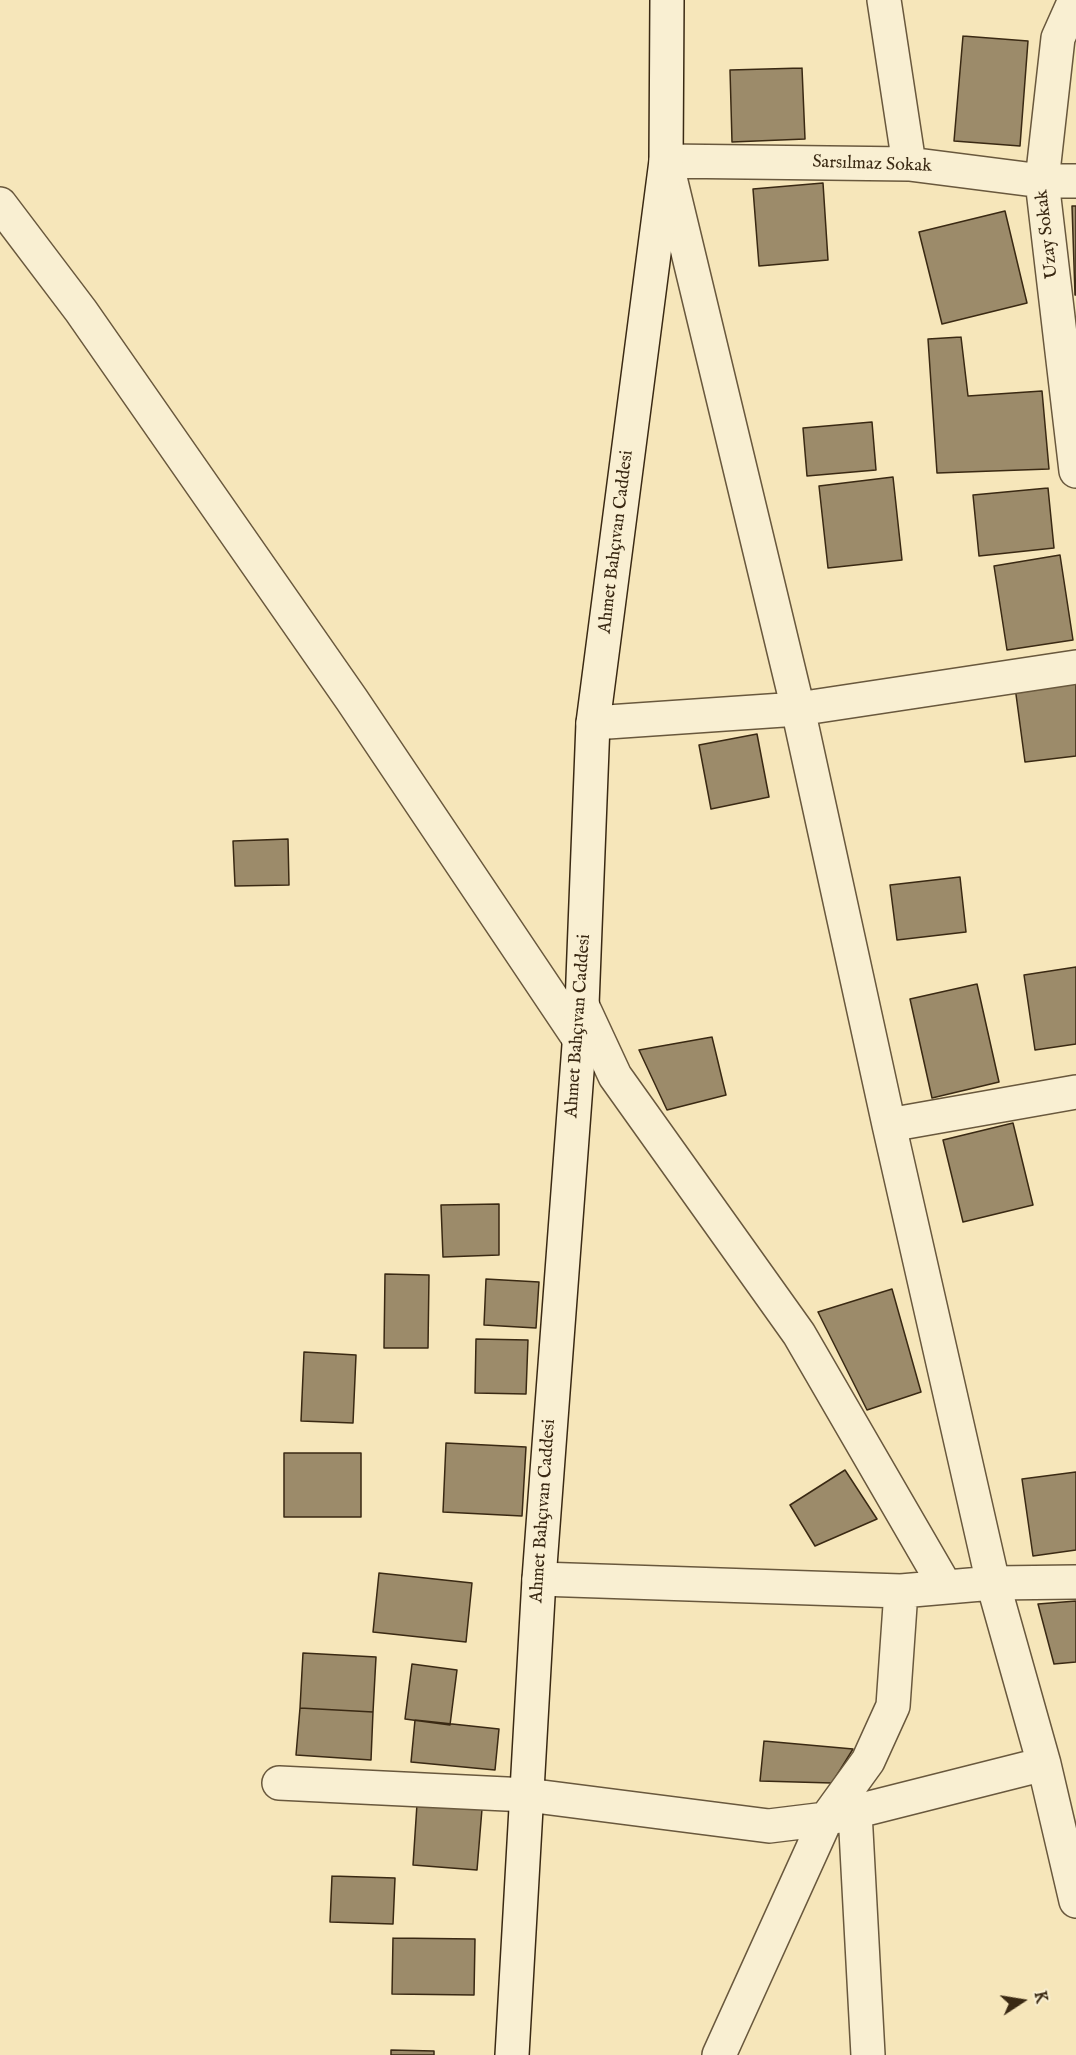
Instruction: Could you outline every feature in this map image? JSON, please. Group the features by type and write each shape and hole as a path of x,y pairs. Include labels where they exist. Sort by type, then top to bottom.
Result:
{"street":[{"name":"Ahmet Bahçıvan Caddesi","path":"512,2055 539,1579 582,1005 593,723 666,161 667,0"},
{"path":"884,0 909,164"},
{"name":"Uzay Sokak","path":"1075,0 1058,38 1042,181 1076,471"},
{"name":"Sarsılmaz Sokak","path":"666,161 909,164 1042,181 1076,182"},
{"path":"666,161 798,709 993,1583 1044,1764 1076,1901"},
{"path":"0,204 81,311 352,700 578,1038"},
{"path":"593,723 798,709 1076,667"},
{"path":"582,1005 615,1076 799,1334 945,1586"},
{"path":"889,1125 1076,1092"},
{"path":"539,1579 901,1591 993,1583 1076,1582"},
{"path":"719,2055 868,1761 893,1706 901,1591"},
{"path":"279,1783 527,1795 769,1826 841,1815 1044,1764"},
{"path":"841,1815 868,2055"}],"building":[{"path":"963,36 1028,41 1020,146 954,141"},
{"path":"802,68 805,139 732,142 730,70"},
{"path":"823,183 828,260 759,266 753,189"},
{"path":"1072,206 1076,206 1076,295 1075,295"},
{"path":"1005,211 1027,303 942,324 919,232"},
{"path":"961,337 968,396 1042,391 1049,469 937,473 928,339"},
{"path":"872,422 876,470 807,476 803,428"},
{"path":"893,477 902,560 828,568 819,486"},
{"path":"1048,488 1054,548 979,556 973,495"},
{"path":"1060,555 1073,640 1007,650 994,566"},
{"path":"1076,680 1076,756 1025,762 1015,687"},
{"path":"757,734 769,797 711,809 699,745"},
{"path":"288,839 289,885 235,886 233,841"},
{"path":"960,877 966,932 897,940 890,885"},
{"path":"1076,967 1076,1044 1035,1050 1024,975"},
{"path":"977,984 999,1082 932,1098 910,999"},
{"path":"712,1037 726,1095 667,1110 639,1050"},
{"path":"1013,1123 1033,1205 963,1222 943,1140"},
{"path":"499,1204 499,1255 443,1257 441,1205"},
{"path":"385,1274 429,1275 428,1348 384,1348"},
{"path":"486,1279 539,1282 536,1328 484,1325"},
{"path":"892,1289 921,1392 867,1410 818,1312"},
{"path":"476,1339 528,1340 526,1394 475,1393"},
{"path":"304,1352 356,1355 353,1423 301,1421"},
{"path":"446,1443 526,1447 522,1516 443,1512"},
{"path":"284,1453 361,1453 361,1517 284,1517"},
{"path":"845,1470 877,1519 815,1546 790,1505"},
{"path":"1076,1472 1076,1550 1033,1556 1022,1479"},
{"path":"379,1573 472,1583 466,1642 373,1632"},
{"path":"1076,1601 1076,1662 1054,1664 1038,1604"},
{"path":"303,1653 376,1657 373,1712 300,1708"},
{"path":"412,1664 457,1670 450,1725 405,1719"},
{"path":"300,1708 373,1712 371,1760 296,1755"},
{"path":"415,1720 499,1729 495,1770 411,1762"},
{"path":"764,1741 853,1749 832,1783 760,1781"},
{"path":"417,1804 482,1809 477,1870 413,1865"},
{"path":"332,1876 395,1878 393,1924 330,1922"},
{"path":"393,1938 475,1939 474,1995 392,1994"},
{"path":"391,2050 434,2051 434,2055 391,2055"}]}
